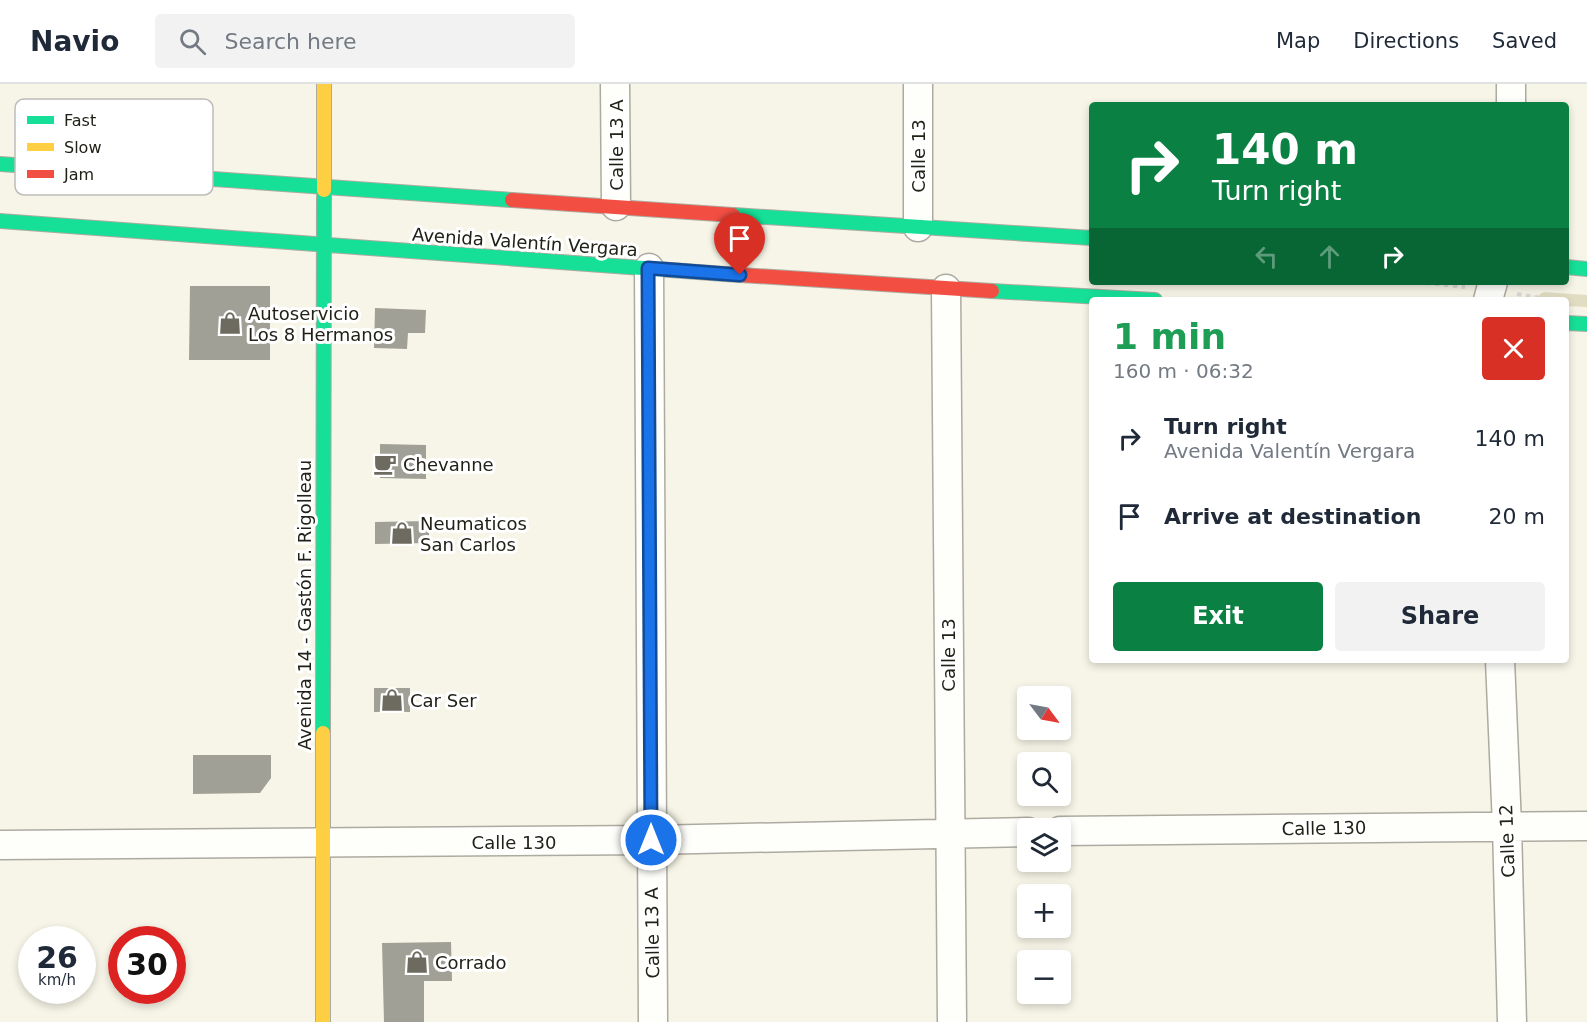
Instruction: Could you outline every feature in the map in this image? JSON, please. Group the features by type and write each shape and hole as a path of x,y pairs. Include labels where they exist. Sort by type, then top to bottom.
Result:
{"main road":[{"name":"Avenida 14 - Gastón F. Rigolleau","path":"323,1022 324,84"},
{"path":"0,164 15,165"},
{"path":"213,180 1089,238"},
{"name":"Avenida Valentín Vergara","path":"0,221 323,246 946,289 1098,297"},
{"path":"1569,267 1587,268"},
{"path":"1569,323 1587,324"}],"street":[{"name":"Calle 13 A","path":"615,84 616,206"},
{"name":"Calle 13","path":"918,84 918,227"},
{"path":"1511,84 1511,102"},
{"name":"Calle 13 A","path":"648,268 653,1022"},
{"name":"Calle 13","path":"946,289 952,1022"},
{"name":"Calle 12","path":"1500,663 1512,1022"},
{"name":"Calle 130","path":"1071,831 1587,826"},
{"name":"Calle 130","path":"0,845 651,840 1017,831"}],"shaded area":[{"path":"1544,292 1587,295 1587,307 1569,306 1569,297 1539,297"}],"building":[{"name":"Autoservicio Los 8 Hermanos","path":"190,286 270,286 270,360 189,360"},
{"path":"375,308 426,310 425,333 408,333 407,349 374,348"},
{"path":"380,444 426,445 426,479 380,478"},
{"name":"Neumaticos San Carlos","path":"429,521 429,543 375,544 375,522"},
{"name":"Car Ser","path":"374,688 410,688 410,712 374,712"},
{"path":"193,755 271,755 271,778 260,793 193,794"},
{"name":"Corrado","path":"451,942 452,981 424,981 424,1022 384,1022 382,943"}],"traffic: fast":[{"path":"0,164 15,165"},
{"path":"213,179 512,200"},
{"path":"323,733 324,190"},
{"path":"733,215 1089,238"},
{"path":"0,221 725,274"},
{"path":"1569,267 1587,269"},
{"path":"992,291 1101,297"},
{"path":"1569,323 1587,324"}],"traffic: slow":[{"path":"324,84 324,190"},
{"path":"323,733 323,1022"}],"traffic: jam":[{"path":"512,200 733,215"},
{"path":"725,274 992,291"}],"place":[{"name":"Autoservicio Los 8 Hermanos","path":"230,323"},
{"name":"Chevanne","path":"385,464"},
{"name":"Neumaticos San Carlos","path":"402,533"},
{"name":"Car Ser","path":"392,700"},
{"name":"Corrado","path":"417,962"}],"route":[{"path":"651,840 648,268 740,275"}]}
